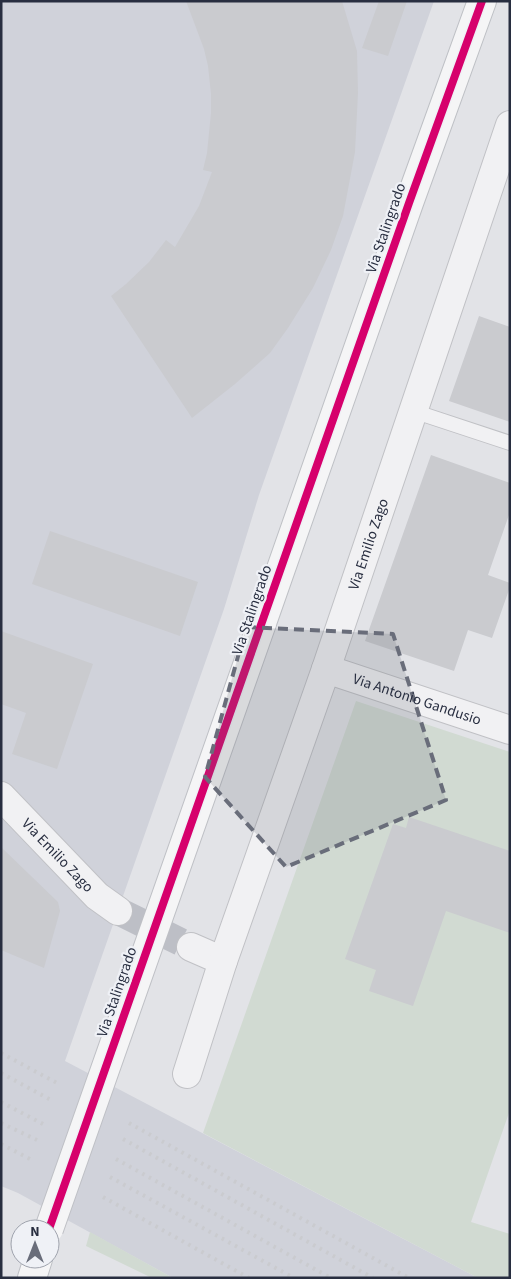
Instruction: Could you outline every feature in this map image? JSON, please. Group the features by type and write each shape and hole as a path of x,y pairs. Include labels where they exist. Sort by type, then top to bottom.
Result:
{"main road":[{"name":"Via Stalingrado","path":"53,1219 409,203 482,1"}],"street":[{"name":"Via Emilio Zago","path":"188,1074 223,961 326,669 510,125"},
{"name":"Via Antonio Gandusio","path":"326,669 510,730"},
{"name":"Via Emilio Zago","path":"1,796 97,896 118,912"},
{"path":"191,947 223,961"}],"lane":[{"path":"413,411 510,443"}],"highlighted area":[{"path":"246,627 393,634 446,800 286,867 205,777"}],"shaded area":[{"path":"1,1 434,1 259,495 224,609 65,1061 478,1278 173,1278 18,1193 1,1186"},
{"path":"356,701 510,752 510,1110 471,1222 510,1234 510,1278 478,1278 203,1133"},
{"path":"90,1232 173,1278 152,1278 86,1246"}],"building":[{"path":"186,1 342,1 357,51 358,93 355,152 343,216 331,250 313,288 270,353 192,418 111,296 149,262 166,240 175,247 199,206 212,172 203,170 207,153 211,113 208,66 204,49"},
{"path":"379,1 407,1 388,56 362,48"},
{"path":"479,316 510,327 510,422 449,401"},
{"path":"431,455 510,483 510,512 488,575 510,583 510,587 492,638 468,630 454,671 365,641"},
{"path":"50,531 198,582 180,636 32,584"},
{"path":"1,631 93,664 57,769 12,754 26,713 1,704"},
{"path":"409,817 510,851 510,933 446,911 413,1006 369,991 376,970 345,959 393,824 406,828"},
{"path":"1,847 58,902 60,911 44,968 1,950"}],"tunnel":[{"path":"118,911 191,947"}],"railway":[{"path":"1,1053 57,1083"},
{"path":"1,1073 51,1100"},
{"path":"1,1102 43,1124"},
{"path":"1,1123 37,1140"},
{"path":"129,1123 409,1278"},
{"path":"123,1139 373,1278"},
{"path":"1,1144 30,1159"},
{"path":"116,1159 331,1278"},
{"path":"110,1177 294,1278"},
{"path":"103,1197 249,1278"}],"cycle path":[{"path":"53,1219 409,203 482,1"}]}
